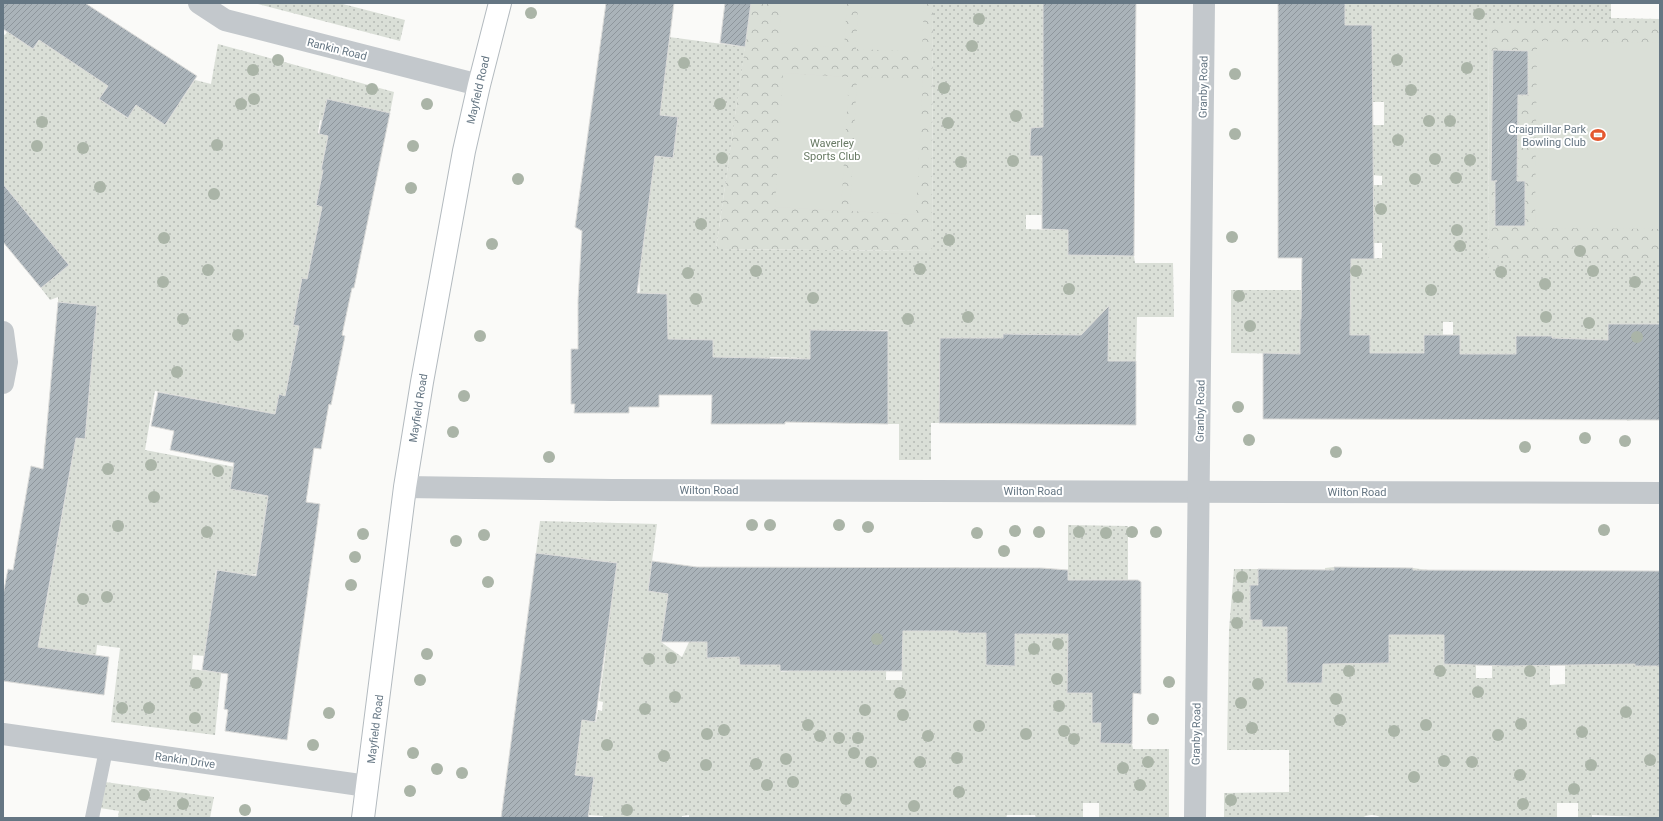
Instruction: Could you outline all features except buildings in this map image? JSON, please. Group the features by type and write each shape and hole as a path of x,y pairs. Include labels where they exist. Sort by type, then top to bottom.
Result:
{"street":[{"name":"Rankin Road","path":"199,3 225,20 479,85"},
{"name":"Mayfield Road","path":"363,818 405,487 450,228 479,85 500,3"},
{"name":"Granby Road","path":"1195,818 1200,492 1204,3"},
{"path":"3,332 7,362 3,383"},
{"name":"Wilton Road","path":"405,487 628,490 1660,493"},
{"name":"Rankin Drive","path":"3,734 106,750 367,786"}],"lane":[{"path":"92,818 106,750"}],"green space":[{"path":"26,3 41,4 18,39 33,49 41,38 84,70 114,26 137,41 99,99 127,118 138,103 165,125 195,80 211,84 218,44 394,92 390,113 331,122 320,120 318,133 328,136 321,169 371,181 319,190 316,205 322,207 307,279 302,278 299,291 346,301 293,325 299,326 285,396 279,394 322,423 155,391 145,450 261,472 258,495 268,496 256,574 244,576 244,574 216,570 212,605 240,609 205,656 193,655 192,669 221,673 215,735 111,722 120,648 97,645 96,655 3,643 29,602 46,605 72,461 44,450 46,436 85,439 97,306 58,302 58,297 50,300 41,288 69,265 3,184 3,34 5,35"},
{"path":"254,3 339,3 405,20 400,41"},
{"name":"Waverley Sports Club","path":"751,3 933,3 932,251 716,249"},
{"path":"781,3 847,3 844,48 779,43"},
{"path":"858,3 924,3 922,52 856,49"},
{"path":"933,3 1043,3 1043,12 1062,13 1058,53 1043,53 1043,83 1059,83 1068,129 1031,128 1030,156 1059,156 1059,200 1042,200 1042,215 1026,215 1026,229 1058,230 1068,225 1068,255 1134,256 1135,263 1173,263 1174,317 1137,317 1136,361 1105,361 1094,335 1081,335 1081,355 1032,334 1003,334 1003,353 968,359 968,338 940,338 939,423 931,423 931,460 899,460 899,424 888,424 888,330 870,330 870,351 810,416 800,397 801,358 770,357 769,376 713,357 713,340 636,341 667,315 667,294 656,293 656,299 640,299 639,268 654,156 673,158 678,118 659,115 669,37 745,47 716,249 932,251"},
{"path":"1345,3 1611,3 1611,18 1660,19 1660,24 1489,24 1488,260 1660,260 1660,326 1632,358 1632,420 1627,421 1628,372 1608,354 1581,354 1580,339 1573,339 1552,354 1552,336 1516,336 1516,354 1460,354 1460,335 1453,335 1453,322 1443,322 1443,335 1424,335 1424,354 1370,353 1369,335 1350,335 1329,319 1300,319 1300,354 1231,353 1231,290 1302,290 1350,259 1382,258 1382,243 1352,243 1373,185 1382,185 1382,176 1373,175 1373,125 1384,125 1384,102 1373,102 1354,56 1373,56 1372,25 1353,25 1345,29"},
{"path":"1489,23 1660,24 1660,260 1488,260"},
{"name":"Craigmillar Park Bowling Club","path":"1537,41 1660,43 1660,229 1535,228"},
{"path":"783,73 849,77 841,211 775,207"},
{"path":"857,77 923,80 916,215 850,211"},
{"path":"540,521 657,524 648,591 668,594 661,642 682,657 689,642 688,630 707,631 707,658 719,657 739,631 740,665 755,665 781,659 781,672 791,671 792,631 814,631 814,671 841,671 841,658 888,568 886,680 902,680 903,631 948,630 948,568 959,567 958,633 986,633 986,665 1015,665 1015,634 1041,568 1048,568 1068,631 1067,693 1092,693 1092,722 1101,723 1100,743 1132,744 1133,749 1169,749 1169,818 1099,818 1099,803 1083,803 1083,818 1036,818 1035,815 1007,815 1006,818 689,818 689,815 682,816 682,818 603,818 603,816 588,815 594,778 572,774 581,732 551,727 548,716 596,722 598,710 602,711 603,702 599,701 606,650 585,647 607,636 617,563 536,553"},
{"path":"1068,525 1128,526 1128,580 1068,580"},
{"path":"1334,567 1373,663 1389,663 1389,633 1413,568 1428,570 1427,635 1447,635 1448,640 1444,640 1444,664 1476,664 1476,678 1492,678 1492,664 1509,571 1525,570 1525,635 1550,664 1550,685 1565,684 1565,665 1606,636 1606,571 1619,571 1635,641 1635,666 1660,666 1660,818 1592,815 1592,818 1572,818 1578,817 1578,803 1557,803 1557,818 1382,818 1372,815 1361,818 1224,818 1224,793 1289,792 1289,750 1227,750 1229,630 1234,569 1258,569 1258,585 1250,585 1250,620 1262,620 1262,627 1293,620 1287,683 1322,683 1325,568"},
{"path":"105,782 214,797 210,818 118,818 119,811 100,808"}],"place":[{"name":"Craigmillar Park Bowling Club","path":"1598,135"}]}
